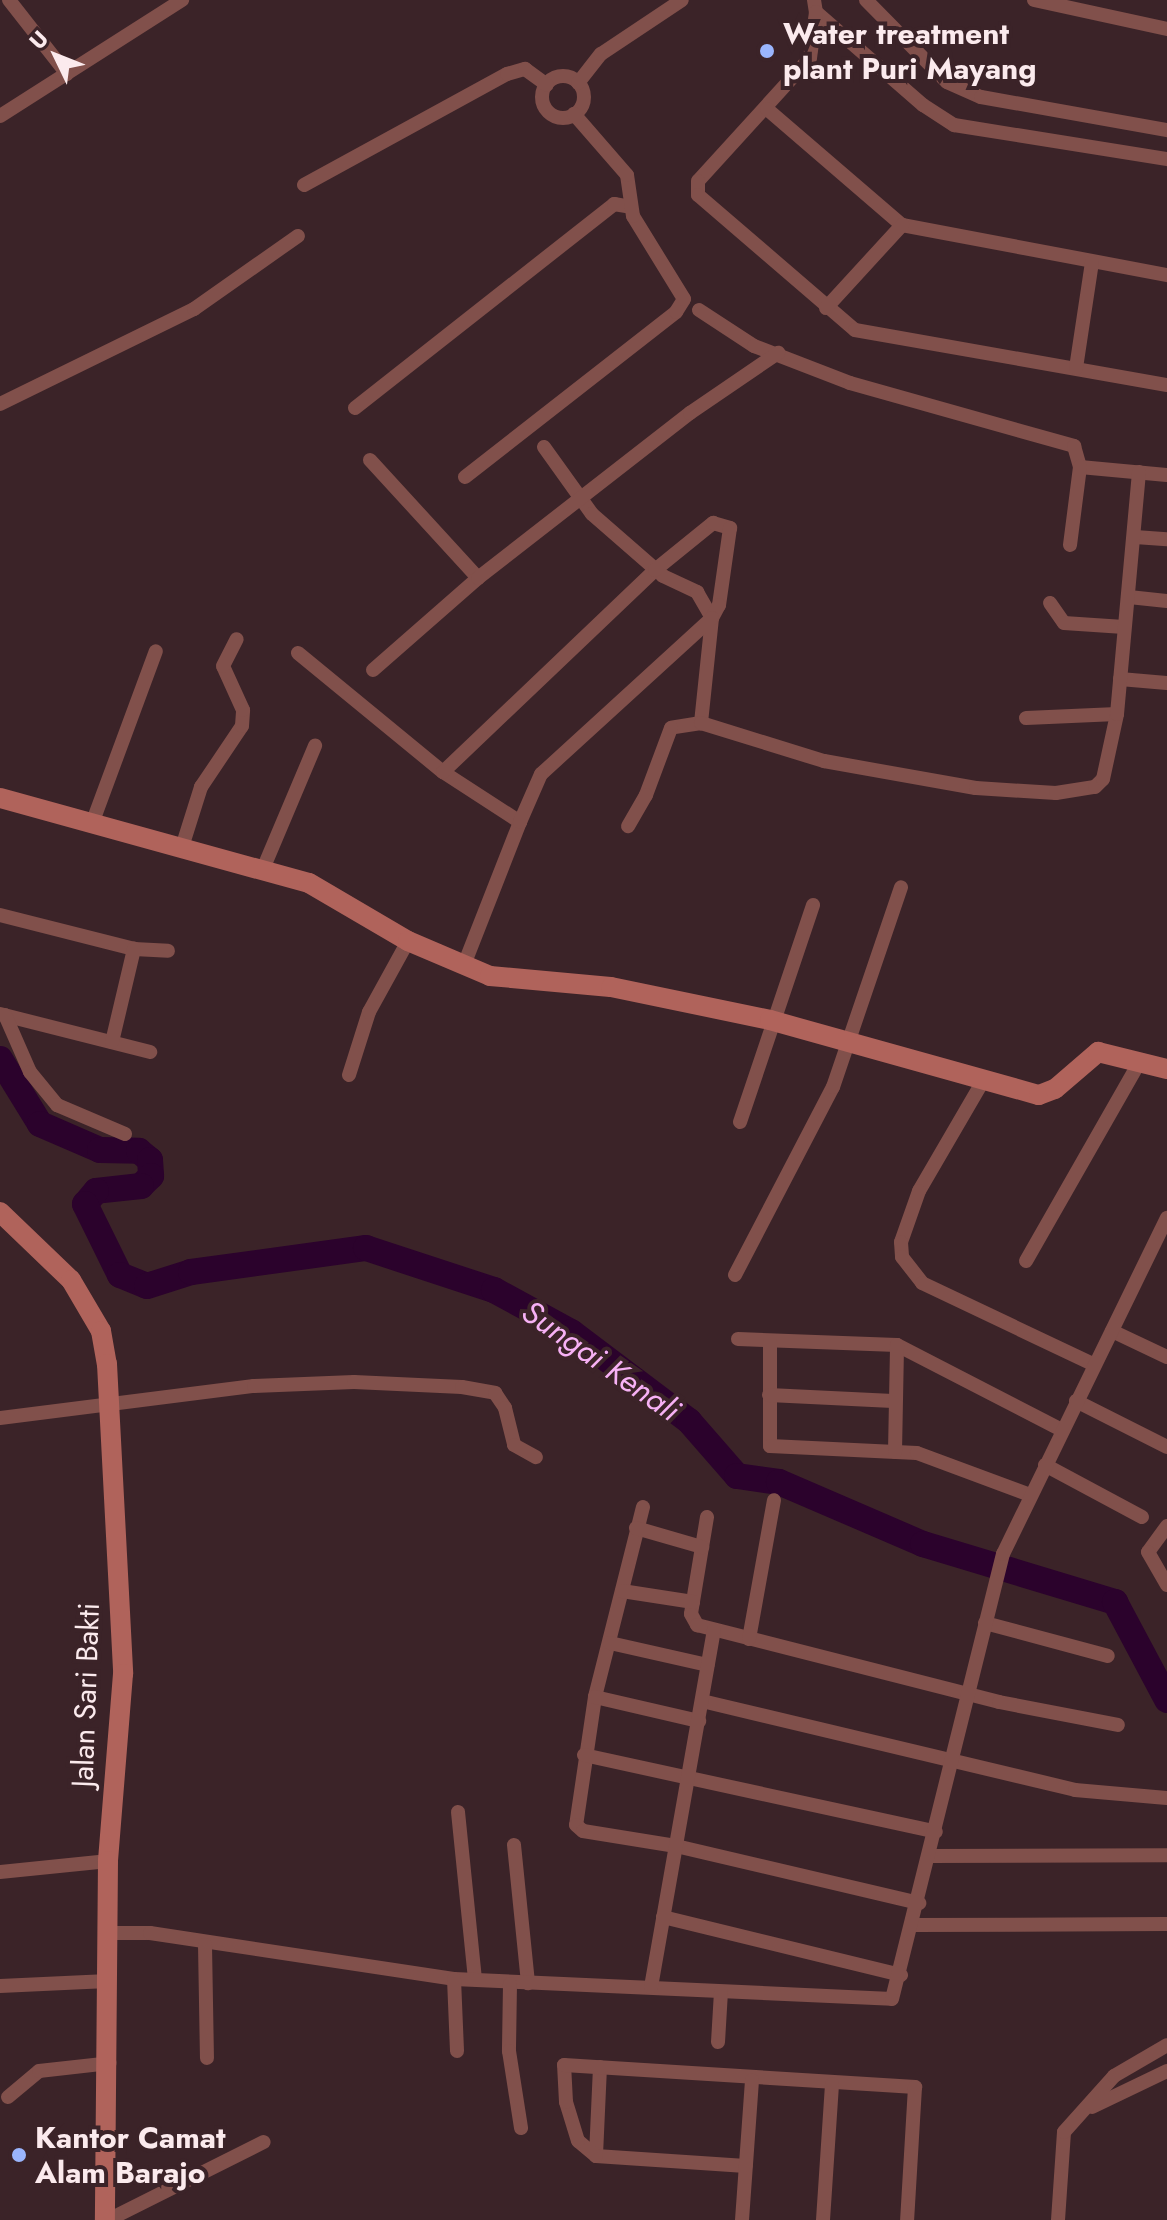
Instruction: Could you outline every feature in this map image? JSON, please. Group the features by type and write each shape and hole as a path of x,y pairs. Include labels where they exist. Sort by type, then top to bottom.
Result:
{"street":[{"path":"9,0 67,74"},
{"path":"0,116 182,0"},
{"path":"578,83 601,54 682,0"},
{"path":"866,0 947,82 981,97 1167,130"},
{"path":"1034,0 1167,29"},
{"path":"815,6 810,58 696,189 826,308 855,330 1167,385"},
{"path":"815,6 923,105 954,125 1167,159"},
{"path":"304,185 507,74 525,69 547,85"},
{"path":"566,76 578,83 584,102 574,114 556,118 547,112 542,93 547,85 566,76"},
{"path":"767,109 902,225 1167,275"},
{"path":"465,477 676,312 684,299 631,207 627,175 574,114"},
{"path":"355,408 614,204 631,207"},
{"path":"826,308 902,225"},
{"path":"0,404 194,309 298,236"},
{"path":"1076,368 1092,262"},
{"path":"699,310 754,346 850,383 1074,446 1080,467 1070,545"},
{"path":"373,670 478,578 690,413 778,353"},
{"path":"544,447 608,530 655,570 697,592 712,618 701,723"},
{"path":"370,460 478,578"},
{"path":"1080,467 1167,475"},
{"path":"628,826 646,795 671,728 701,723 840,764 1008,793 1089,790 1103,779 1117,714 1139,472"},
{"path":"443,772 655,570 713,523 730,528 719,605 712,618 541,774 464,965"},
{"path":"1135,537 1167,539"},
{"path":"1129,597 1167,601"},
{"path":"1050,603 1064,623 1124,627"},
{"path":"183,844 201,787 242,726 243,710 223,666 237,639"},
{"path":"93,821 156,651"},
{"path":"298,653 443,772 520,822"},
{"path":"1120,679 1167,683"},
{"path":"1026,718 1117,714"},
{"path":"263,869 315,746"},
{"path":"0,798 183,844 321,889 408,941 490,976 611,987 770,1020 1039,1095 1055,1089 1098,1052 1167,1069"},
{"path":"735,1275 833,1087 901,887"},
{"path":"740,1122 770,1020 813,905"},
{"path":"0,915 134,949 168,951"},
{"path":"349,1075 369,1012 408,941"},
{"path":"112,1042 134,949"},
{"path":"3,1015 150,1052"},
{"path":"3,1015 30,1072 57,1105 125,1134"},
{"path":"1026,1261 1140,1061"},
{"path":"983,1081 919,1191 901,1242 902,1257 922,1283 1095,1365"},
{"name":"Jalan Sari Bakti","path":"0,1212 71,1280 101,1331 108,1401 123,1674 108,1861 110,2063 107,2220"},
{"path":"108,1933 150,1933 205,1945 510,1984 651,1987 883,2002 892,1999 919,1903 994,1581 1003,1554 1167,1218"},
{"path":"1112,1331 1167,1357"},
{"path":"738,1339 897,1345 1062,1430"},
{"path":"770,1342 767,1440 775,1449 895,1452 937,1457 1030,1495"},
{"path":"895,1452 893,1401 900,1358 897,1345"},
{"path":"0,1418 108,1401 354,1382 483,1389 501,1402 514,1445 536,1457"},
{"path":"769,1395 893,1401"},
{"path":"1076,1401 1167,1447"},
{"path":"1045,1465 1142,1517"},
{"path":"749,1639 774,1500"},
{"path":"643,1507 595,1697 576,1825 583,1831 676,1846 919,1903"},
{"path":"707,1517 693,1602 695,1622 714,1631 968,1694 1118,1725"},
{"path":"1167,1526 1148,1552 1167,1585"},
{"path":"636,1528 702,1547"},
{"path":"622,1591 693,1602"},
{"path":"985,1623 1108,1656"},
{"path":"651,1987 714,1631"},
{"path":"610,1643 708,1665"},
{"path":"595,1697 699,1721"},
{"path":"702,1701 952,1764 1075,1790 1167,1798"},
{"path":"584,1755 936,1832"},
{"path":"458,1812 475,1979"},
{"path":"514,1845 528,1983"},
{"path":"930,1856 1167,1855"},
{"path":"0,1872 108,1861"},
{"path":"663,1917 901,1975"},
{"path":"913,1925 1167,1924"},
{"path":"205,1945 207,2058"},
{"path":"454,1979 457,2051"},
{"path":"0,1986 108,1981"},
{"path":"510,1984 509,2051 521,2128"},
{"path":"718,2042 721,1992"},
{"path":"1058,2220 1064,2132 1114,2076 1167,2045"},
{"path":"746,2166 596,2156 578,2141 562,2074 564,2065 575,2062 600,2067 752,2080 915,2087 907,2220"},
{"path":"8,2097 39,2071 110,2063"},
{"path":"596,2156 600,2067"},
{"path":"1085,2110 1167,2071"},
{"path":"742,2220 752,2080"},
{"path":"823,2220 832,2084"},
{"path":"107,2220 264,2142"}],"waterway":[{"name":"Sungai Kenali","path":"0,1059 40,1124 100,1150 139,1151 150,1160 151,1176 141,1186 96,1191 85,1204 120,1275 147,1286 191,1272 366,1248 494,1290 571,1332 689,1421 737,1476 779,1482 923,1544 1115,1602 1167,1700"}],"place":[{"name":"Water treatment plant Puri Mayang","path":"767,51"},
{"name":"Kantor Camat Alam Barajo","path":"19,2155"}]}
